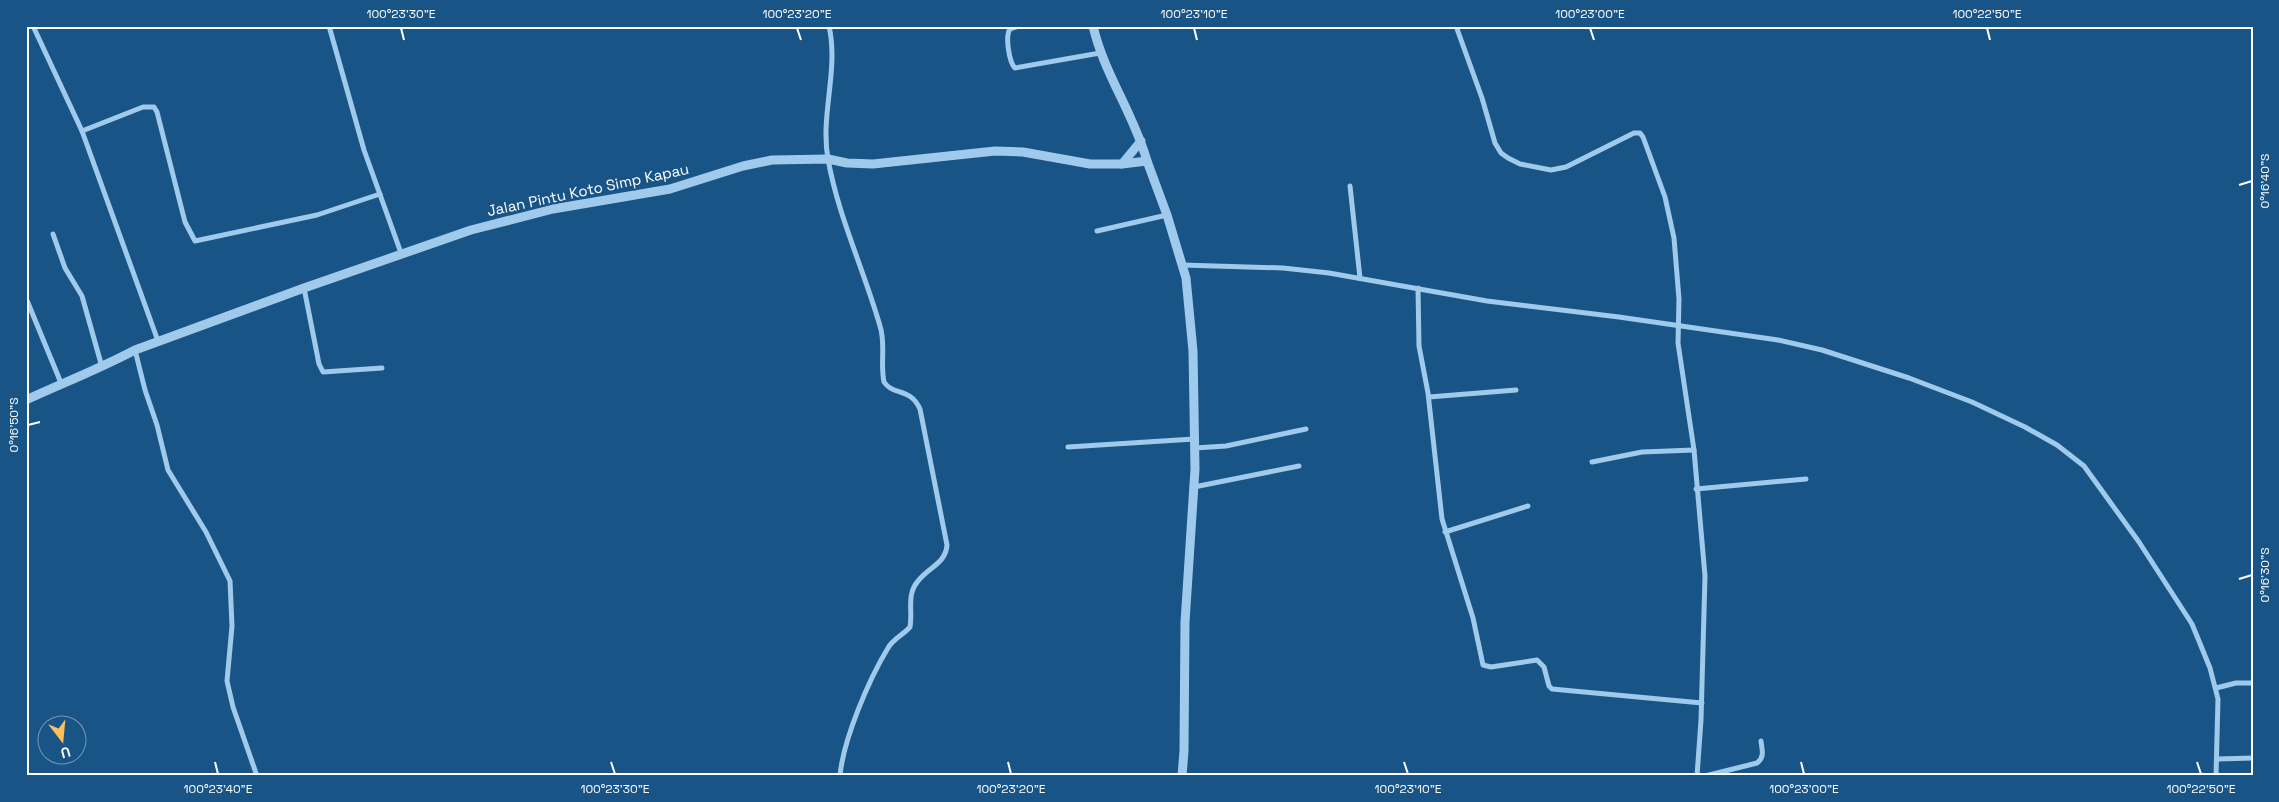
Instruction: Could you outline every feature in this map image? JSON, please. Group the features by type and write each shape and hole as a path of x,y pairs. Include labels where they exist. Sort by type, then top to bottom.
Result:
{"street":[{"path":"33,26 82,131 158,341"},
{"path":"328,26 364,150 401,253"},
{"path":"828,26 831,63 827,124 828,159 847,231 881,328 884,382 891,388 914,398 920,409 947,545 944,559 924,575 912,591 910,599 910,627 888,647 872,680 853,727 841,765 840,776"},
{"path":"1019,26 1010,29 1008,34 1011,64 1015,68 1100,53"},
{"path":"1093,26 1100,53 1141,141 1167,215 1182,265 1190,313 1194,443 1185,622 1184,752 1182,776"},
{"path":"1456,26 1482,98 1495,144 1501,153 1520,164 1551,170 1576,163 1634,133 1640,133 1644,137 1665,197 1672,225 1678,290 1678,343 1694,450 1696,489 1706,576 1702,703 1697,776"},
{"path":"82,131 143,107 154,107 157,112 185,222 194,241 316,215 380,194"},
{"path":"1122,164 1141,141"},
{"name":"Jalan Pintu Koto Simp Kapau","path":"26,400 61,383 102,367 135,350 401,253 511,218 600,200 670,189 743,166 772,160 828,159 847,163 873,164 995,150 1023,152 1090,164 1122,164 1147,161"},
{"path":"1350,186 1360,278"},
{"path":"1097,231 1167,215"},
{"path":"53,234 65,268 82,296 102,367"},
{"path":"1182,265 1283,268 1360,278 1487,301 1619,317 1778,340 1859,362 1972,402 2057,445 2084,466 2162,575 2192,624 2206,657 2216,688 2218,706 2216,776"},
{"path":"304,288 319,364 323,372 382,368"},
{"path":"1418,288 1419,346 1429,397 1440,505 1445,532 1473,618 1483,665 1491,667 1537,660 1544,667 1549,686 1552,689 1702,703"},
{"path":"26,298 61,383"},
{"path":"135,350 168,470 206,532 230,581 232,626 227,681 233,707 258,776"},
{"path":"1429,397 1516,390"},
{"path":"1068,447 1194,443 1226,446 1306,429"},
{"path":"1592,462 1642,452 1694,450"},
{"path":"1193,487 1299,466"},
{"path":"1696,489 1806,479"},
{"path":"1445,532 1528,506"},
{"path":"2216,688 2253,683"},
{"path":"1706,776 1757,763 1762,759 1763,754 1761,741"},
{"path":"2217,759 2253,758"}]}
